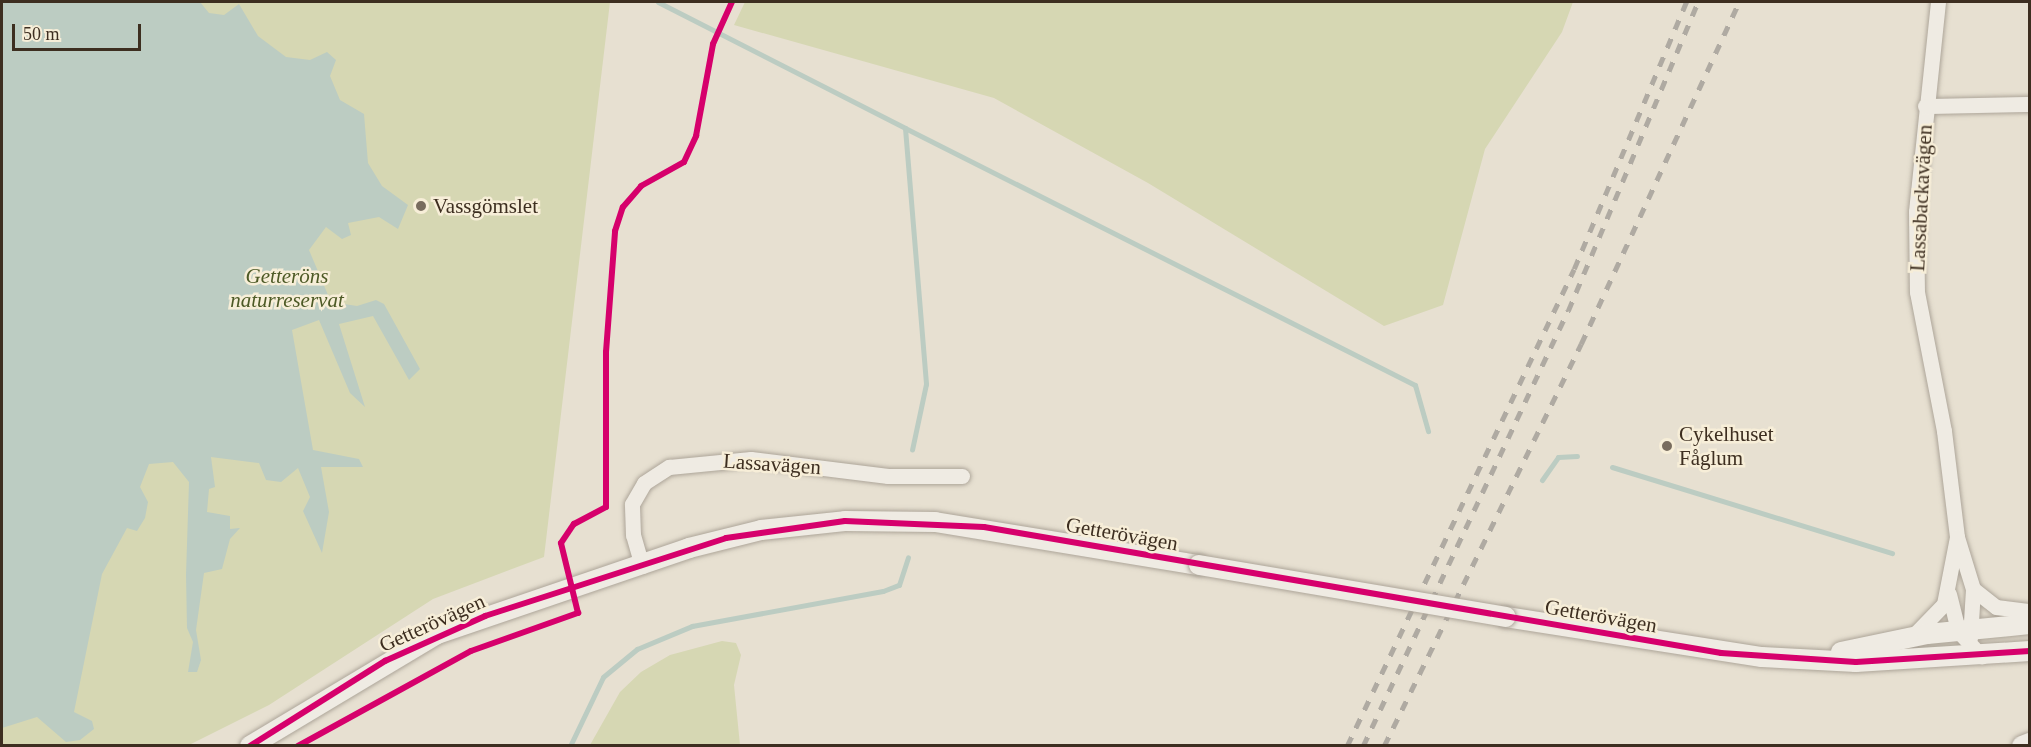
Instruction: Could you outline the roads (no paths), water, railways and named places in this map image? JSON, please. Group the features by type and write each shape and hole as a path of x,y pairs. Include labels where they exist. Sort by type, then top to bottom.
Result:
{"street":[{"name":"Lassabackavägen","path":"1938,2 1925,106 1916,212 1917,292 1944,431 1957,537"},
{"path":"1925,106 2030,104"},
{"name":"Lassavägen","path":"642,566 630,515 636,492 654,473 691,462 751,459 888,476 962,476"},
{"name":"Getterövägen","path":"250,746 437,634 642,566 761,530 891,520 984,527 1721,653 1797,658 1969,644 2030,624"},
{"path":"1957,537 1973,589 1969,644"},
{"path":"1909,638 1932,622 1949,591 1957,537"},
{"path":"1973,589 1996,607 2030,611"},
{"path":"1949,591 1969,644"},
{"name":"Getterövägen","path":"1797,658 1909,638 2030,651"},
{"path":"2022,746 2030,743"}],"waterway":[{"path":"658,2 905,128 926,384 912,450"},
{"path":"905,128 1415,385 1428,431"},
{"path":"1542,480 1558,457 1577,456"},
{"path":"1612,467 1892,553"},
{"path":"570,746 603,677 637,649 692,626 883,591 899,585 908,557"}],"railway":[{"path":"1347,746 1574,269 1686,2"},
{"path":"1363,746 1568,311 1698,2"},
{"path":"1384,746 1581,344 1739,2"}],"place":[{"name":"Vassgömslet","path":"421,206"},
{"name":"Cykelhuset Fåglum","path":"1667,446"}],"park label":[{"name":"Getteröns naturreservat","path":"287,288"}]}
